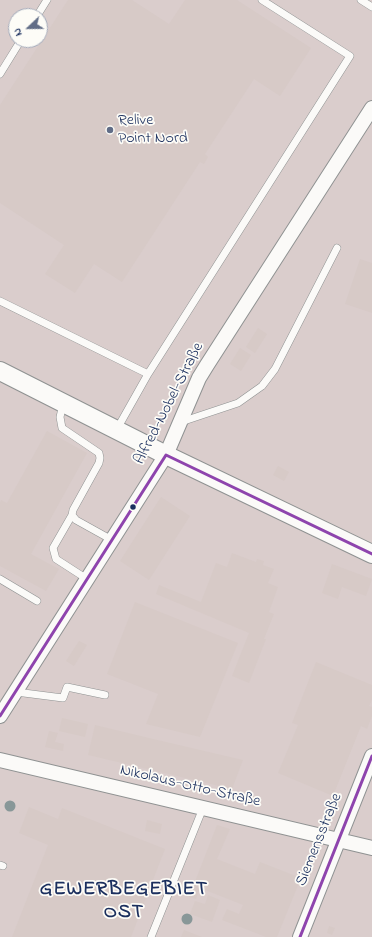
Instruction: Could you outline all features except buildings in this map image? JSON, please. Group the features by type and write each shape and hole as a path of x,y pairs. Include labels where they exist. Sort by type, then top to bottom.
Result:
{"street":[{"name":"Alfred-Nobel-Straße","path":"0,716 166,455 196,385 207,365 372,108"},
{"path":"0,371 64,402 166,455 372,554"},
{"name":"Siemensstraße","path":"300,937 372,756"},
{"name":"Nikolaus-Otto-Straße","path":"0,760 372,848"}],"lane":[{"path":"117,429 148,374 350,56 262,0"},
{"path":"361,0 372,7"},
{"path":"0,74 17,48"},
{"path":"181,422 238,404 262,386 275,369 337,248"},
{"path":"0,300 148,374"},
{"path":"64,402 60,416 62,428 99,453 100,458 99,463 73,510 72,515 52,548 56,559 87,579"},
{"path":"72,515 76,520 112,540"},
{"path":"0,579 38,601"},
{"path":"16,692 63,698 67,687 105,695"},
{"path":"151,937 203,808"}],"shaded area":[{"path":"0,0 372,0 372,937 0,937"}],"transit line":[{"path":"0,716 166,455 372,554"},
{"path":"300,937 372,756"}],"place":[{"name":"Relive Point Nord","path":"110,130"}],"district":[{"name":"GEWERBEGEBIET OST","path":"124,902"}]}
